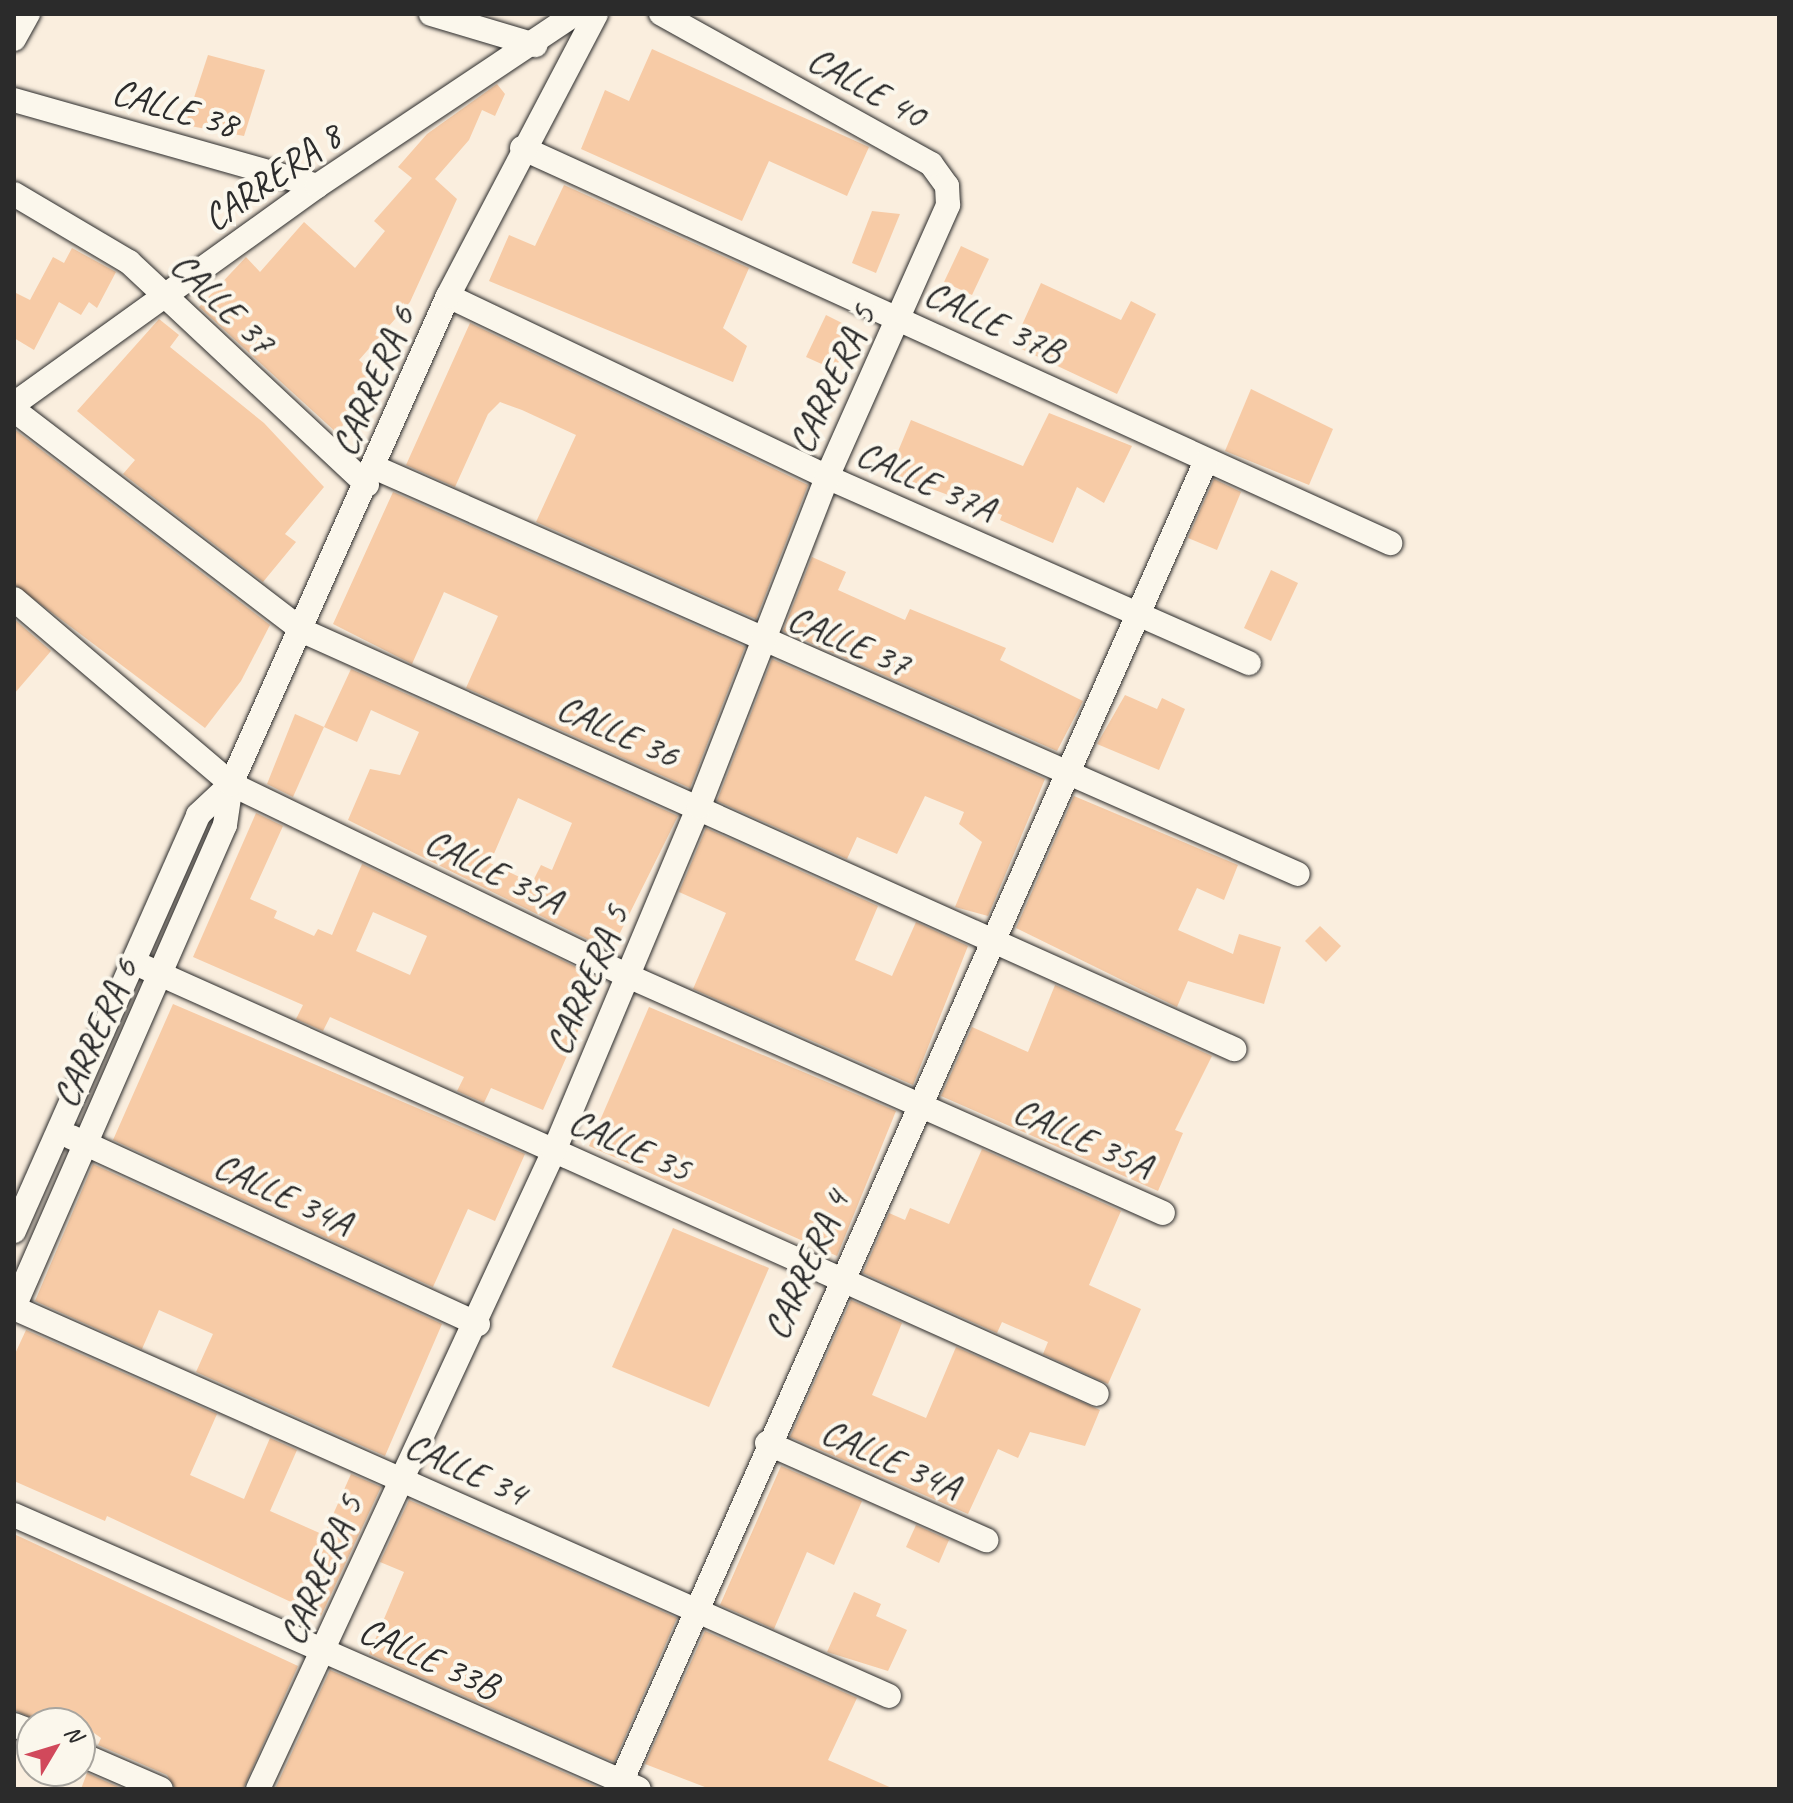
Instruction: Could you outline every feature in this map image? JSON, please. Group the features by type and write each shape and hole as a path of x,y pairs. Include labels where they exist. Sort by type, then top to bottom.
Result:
{"street":[{"path":"14,39 28,14"},
{"path":"431,14 535,45"},
{"name":"CARRERA 8","path":"14,407 317,186 535,45 575,14"},
{"name":"CARRERA 6","path":"14,1307 225,825 231,784 372,476 448,296 522,148 596,14"},
{"name":"CALLE 40","path":"661,14 931,164 947,186"},
{"name":"CALLE 38","path":"14,100 317,186"},
{"name":"CALLE 37B","path":"522,148 1390,543"},
{"name":"CARRERA 5","path":"258,1789 326,1652 400,1479 478,1324 554,1151 699,806 760,642 827,477 901,319 948,205 947,186"},
{"name":"CALLE 37","path":"14,194 129,262 162,300 372,476 1298,874"},
{"name":"CALLE 37A","path":"448,296 827,477 1249,663"},
{"name":"CALLE 36","path":"14,407 303,631 699,806 1234,1049"},
{"name":"CARRERA 4","path":"626,1786 693,1609 1064,771 1139,615 1206,461"},
{"name":"CALLE 35A","path":"14,599 231,784 628,976 1163,1213"},
{"name":"CARRERA 6","path":"14,1231 198,815 231,784"},
{"name":"CALLE 35","path":"133,962 1097,1394"},
{"name":"CALLE 34A","path":"58,1131 478,1324"},
{"name":"CALLE 34","path":"14,1307 889,1696"},
{"name":"CALLE 34A","path":"767,1443 986,1540"},
{"name":"CALLE 33B","path":"14,1515 626,1786"},
{"path":"96,1761 161,1789"}],"building":[{"path":"652,49 869,147 847,196 769,161 742,221 581,149 605,90 629,101"},
{"path":"208,55 265,70 244,136 185,125"},
{"path":"497,84 505,94 495,116 482,110 469,140 435,179 457,199 410,302 359,360 372,372 338,434 199,307 246,257 260,272 304,222 355,268 385,231 374,221 412,178 398,167 427,134"},
{"path":"564,185 749,268 723,328 747,346 733,382 489,281 509,235 535,246"},
{"path":"872,211 900,214 876,273 852,263"},
{"path":"961,246 989,259 972,295 944,282"},
{"path":"72,248 116,272 97,308 89,302 81,315 59,302 34,350 14,338 14,292 30,300 53,257 64,263"},
{"path":"1041,283 1121,320 1131,301 1156,314 1117,394 1013,345"},
{"path":"826,315 854,329 835,370 806,357"},
{"path":"159,319 179,335 170,347 264,423 324,487 285,534 296,542 263,582 123,474 135,460 77,411"},
{"path":"470,323 808,485 756,619 536,522 576,435 522,410 500,402 488,414 455,487 406,465"},
{"path":"1251,389 1333,429 1309,485 1225,451"},
{"path":"1049,413 1132,446 1104,503 1077,487 1053,543 1000,520 1002,515 889,473 911,420 1023,466"},
{"path":"14,429 270,625 241,681 205,728 14,584"},
{"path":"1214,479 1241,492 1217,550 1188,538"},
{"path":"393,492 745,647 690,788 466,688 498,616 444,592 412,664 333,624"},
{"path":"812,557 846,572 838,590 905,620 910,609 1006,648 1000,660 1083,701 1057,751 783,631"},
{"path":"1271,570 1298,583 1271,641 1244,628"},
{"path":"14,619 51,651 14,694"},
{"path":"772,659 1045,779 988,916 955,907 982,842 959,824 964,812 925,796 897,854 857,837 847,859 717,801"},
{"path":"351,669 678,816 611,951 348,820 370,769 400,775 419,732 371,710 357,742 324,727","holes":["518,798 572,823 552,870 541,865 532,883 490,863"]},
{"path":"1125,695 1157,709 1162,698 1185,709 1159,770 1097,744"},
{"path":"295,714 324,727 293,797 267,784"},
{"path":"1074,796 1238,865 1224,900 1197,888 1178,930 1233,954 1239,934 1281,947 1264,1004 1188,981 1177,1007 1016,928"},
{"path":"256,813 283,826 250,899 277,911 274,918 314,936 318,929 332,935 362,864 601,979 543,1110 491,1088 484,1103 457,1091 464,1077 330,1017 323,1031 296,1019 303,1005 193,957","holes":["373,912 427,936 410,975 356,951"]},
{"path":"706,828 878,906 855,960 892,976 916,922 968,946 913,1085 693,989 726,913 679,892"},
{"path":"1320,926 1341,946 1326,962 1305,941"},
{"path":"1055,985 1212,1056 1175,1130 1183,1133 1158,1191 941,1096 972,1027 1028,1052"},
{"path":"173,1004 525,1154 495,1221 468,1209 433,1287 113,1140"},
{"path":"649,1007 896,1111 837,1256 589,1146"},
{"path":"982,1149 1121,1211 1089,1285 1141,1309 1108,1384 1043,1354 1048,1342 1002,1322 997,1333 863,1273 889,1213 905,1220 910,1208 949,1224"},
{"path":"93,1164 442,1324 385,1456 196,1372 213,1334 159,1310 142,1349 35,1301"},
{"path":"673,1228 769,1268 709,1407 612,1367"},
{"path":"851,1300 902,1323 872,1395 926,1418 956,1347 1100,1410 1085,1446 1030,1432 1018,1458 998,1449 968,1514 790,1437"},
{"path":"26,1330 217,1414 190,1475 244,1499 270,1438 297,1450 270,1511 324,1535 351,1474 381,1487 321,1616 107,1516 105,1521 14,1481 14,1356"},
{"path":"781,1466 862,1501 834,1565 807,1552 774,1629 720,1605"},
{"path":"409,1500 677,1618 614,1762 369,1654 404,1572 380,1562"},
{"path":"916,1525 949,1540 939,1563 906,1547"},
{"path":"14,1534 298,1666 243,1789 176,1789 167,1775 98,1745 101,1738 96,1734 96,1707 16,1707 14,1710"},
{"path":"854,1592 881,1604 876,1616 907,1630 888,1671 827,1652"},
{"path":"705,1631 857,1698 828,1760 894,1789 710,1789 645,1764"},
{"path":"330,1670 602,1789 275,1789"},
{"path":"96,1777 123,1789 81,1789 96,1787"}]}
